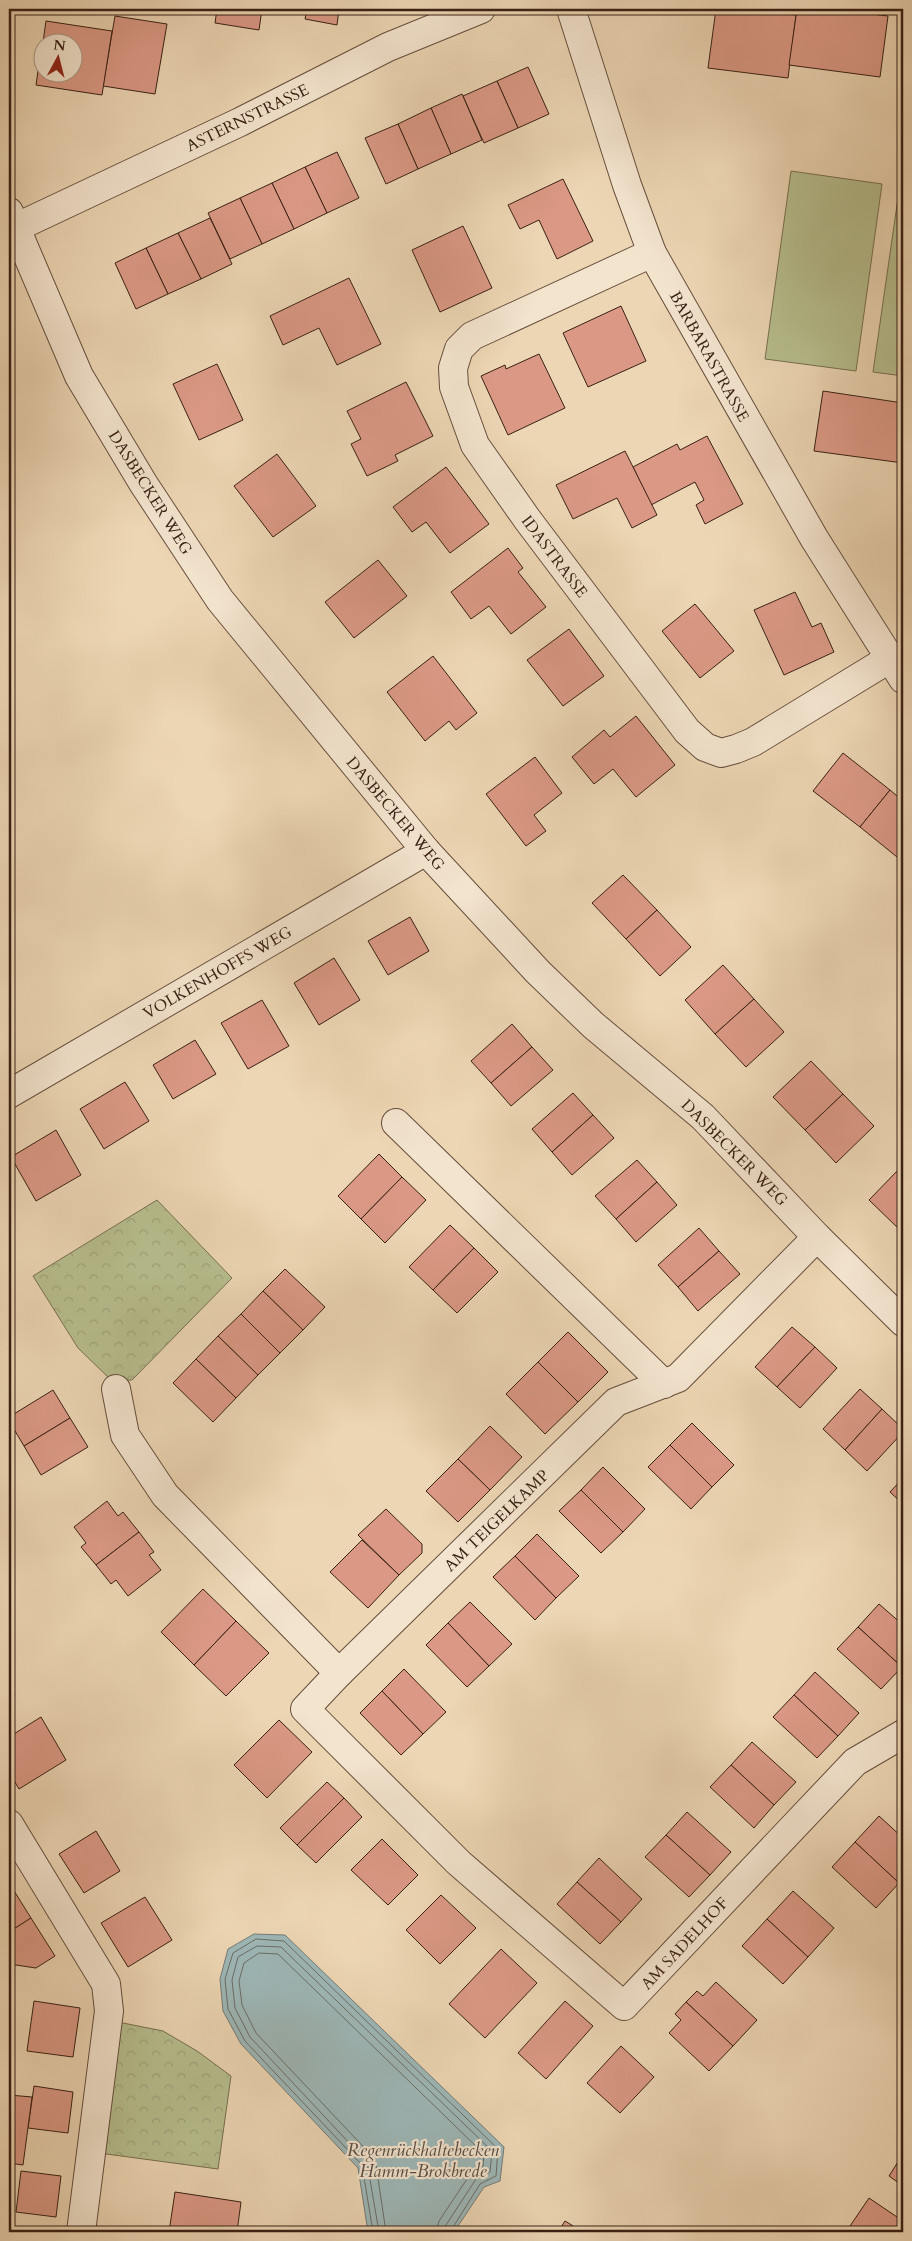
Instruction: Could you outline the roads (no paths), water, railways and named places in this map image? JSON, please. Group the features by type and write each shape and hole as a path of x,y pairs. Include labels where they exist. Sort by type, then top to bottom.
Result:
{"street":[{"name":"ASTERNSTRASSE","path":"12,220 240,122 388,47 481,9"},
{"name":"BARBARASTRASSE","path":"571,9 627,185 652,253 814,538 896,669"},
{"name":"DASBECKER WEG","path":"12,220 79,376 143,483 220,600 426,851 538,972 593,1025 703,1117 817,1236 903,1322"},
{"name":"IDASTRASSE","path":"652,253 472,336 459,350 453,368 454,387 475,445 527,519 687,731 705,746 721,752 753,742 896,669"},
{"name":"VOLKENHOFFS WEG","path":"9,1094 426,851"},
{"path":"396,1123 664,1384"},
{"name":"AM TEIGELKAMP","path":"459,1863 305,1709 339,1673 616,1402 678,1378 817,1236"},
{"path":"116,1389 125,1435 165,1495 339,1673"},
{"name":"AM SADELHOF","path":"459,1863 624,2006 855,1762 903,1734"},
{"path":"9,1824 106,1984 109,2011 81,2232"}],"water":[{"name":"Regenrückhaltebecken Hamm-Brokbrede","path":"254,1934 285,1935 504,2147 500,2181 484,2187 454,2232 368,2232 358,2168 241,2044 223,2011 220,1979 228,1949"}]}
